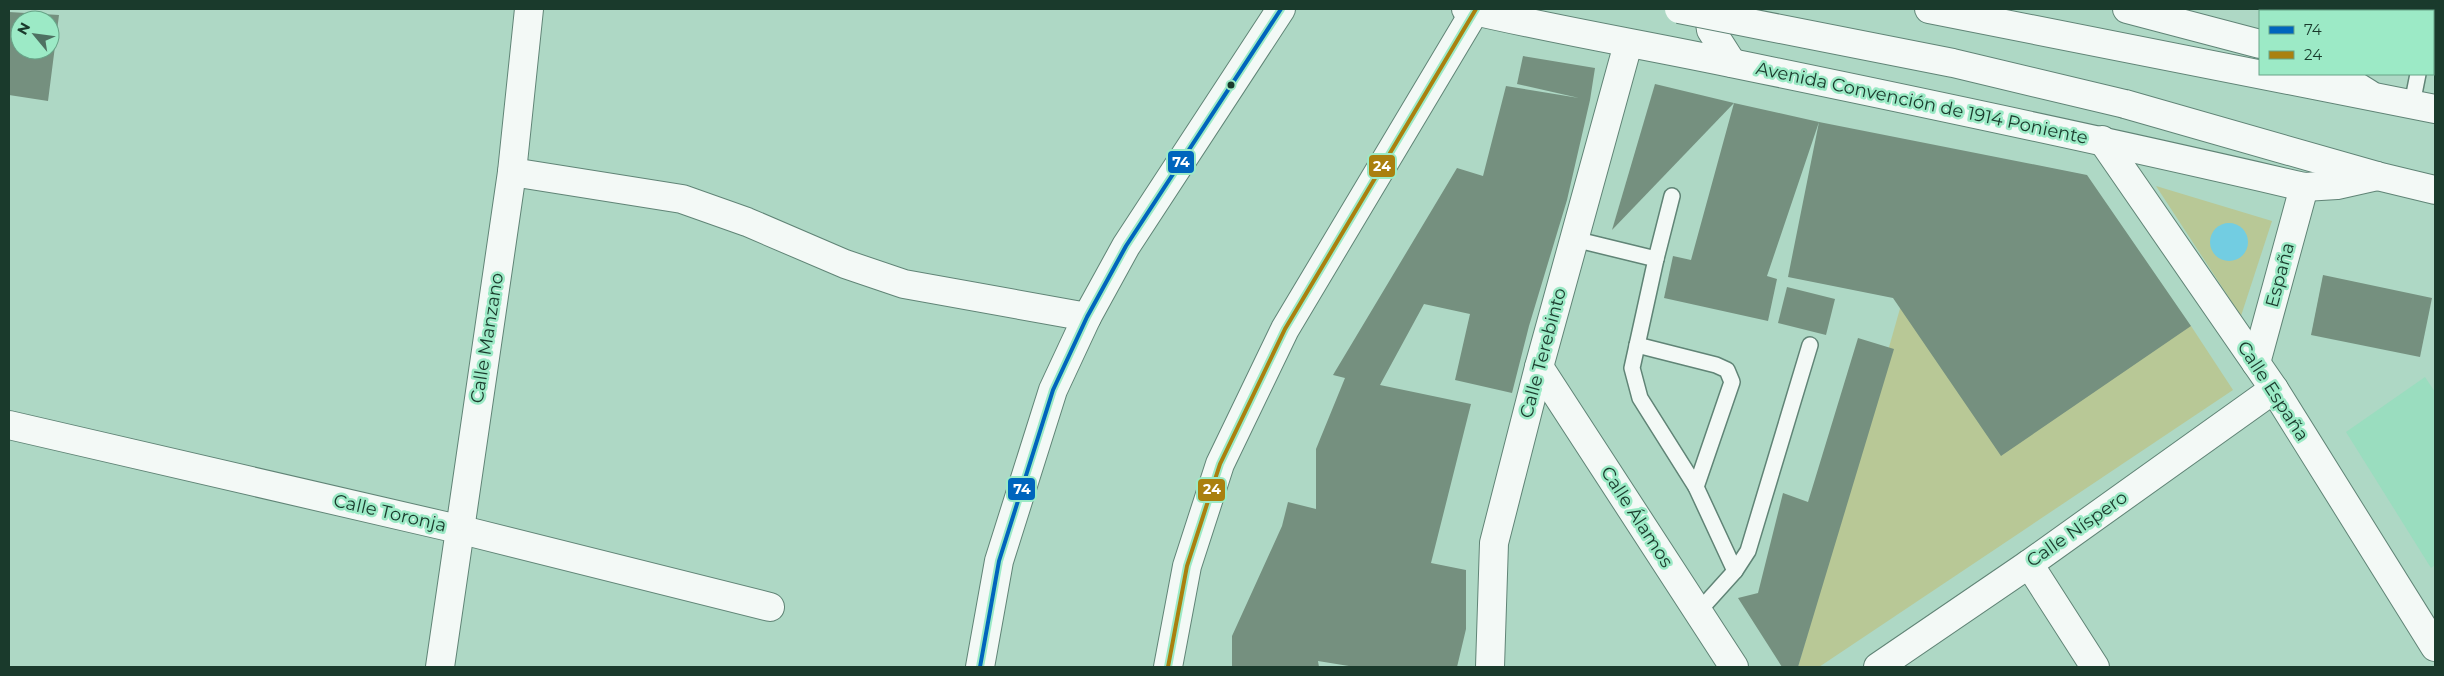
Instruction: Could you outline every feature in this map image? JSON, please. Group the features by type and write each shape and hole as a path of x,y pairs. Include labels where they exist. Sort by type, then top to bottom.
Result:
{"street":[{"name":"Calle Manzano","path":"440,667 458,529 512,172 529,9"},
{"path":"980,667 999,561 1053,390 1087,316 1126,246 1281,9"},
{"path":"1168,667 1187,566 1220,464 1285,328 1472,9"},
{"name":"Avenida Convención de 1914 Poniente","path":"1472,9 1628,44 1732,63 2102,140 2304,187 2337,185 2377,176"},
{"name":"Avenida Convención de 1914 Poniente","path":"1679,9 1953,63 2125,104 2377,176 2435,190"},
{"path":"1708,9 1711,30 1732,63"},
{"path":"1929,9 2259,74"},
{"path":"2128,9 2259,44"},
{"name":"Calle Terebinto","path":"1490,667 1494,543 1539,367 1628,44"},
{"path":"2266,75 2424,106"},
{"path":"2339,75 2369,94"},
{"name":"Calle España","path":"2102,140 2274,389 2435,647"},
{"path":"512,172 682,200 747,222 845,264 904,284 1087,316"},
{"name":"España","path":"2256,363 2304,187"},
{"name":"Calle Álamos","path":"1539,367 1734,667"},
{"name":"Calle Níspero","path":"1878,667 2029,564 2274,389"},
{"name":"Calle Toronja","path":"9,426 458,529 770,607"},
{"path":"2029,564 2095,667"}],"lane":[{"path":"2418,75 2424,106"},
{"path":"1672,196 1632,368 1640,398 1696,487 1735,571"},
{"path":"1574,239 1656,259"},
{"path":"1638,345 1716,365 1727,370 1732,382 1696,487"},
{"path":"1698,612 1735,571 1748,551 1758,524 1810,345"}],"shaded area":[{"path":"2156,186 2272,221 2241,316"},
{"path":"1903,298 2191,326 2233,390 1819,667 1798,667"},
{"path":"2425,377 2435,392 2435,565 2431,568 2346,432"}],"water":[{"path":"2229,223 2243,228 2248,242 2243,256 2229,261 2215,256 2210,242 2215,228"}],"building":[{"path":"2312,9 2392,9 2392,10"},
{"path":"9,12 10,60 53,60 48,101 9,95"},
{"path":"1523,56 1595,68 1590,100 1567,200 1529,326 1512,393 1455,380 1470,314 1424,304 1380,385 1471,404 1431,563 1466,570 1466,629 1457,667 1355,667 1318,661 1319,667 1232,667 1232,636 1282,526 1288,502 1316,509 1316,449 1345,378 1333,375 1457,168 1483,176 1506,86 1579,98 1517,84"},
{"path":"1655,84 1734,103 1612,230"},
{"path":"1734,103 1819,122 1767,276 1777,279 1768,321 1664,298 1673,256 1691,260"},
{"path":"1819,122 2087,175 2191,326 2001,456 1893,298 1788,277"},
{"path":"2323,275 2432,298 2420,357 2311,335"},
{"path":"1787,287 1835,299 1826,335 1778,323"},
{"path":"1858,338 1894,349 1798,667 1782,667 1738,598 1758,593 1783,493 1808,502"}],"transit line":[{"name":"74","path":"980,667 999,561 1053,390 1087,317 1126,246 1281,9"},
{"name":"24","path":"1168,667 1187,566 1220,464 1285,329 1476,9"}]}
